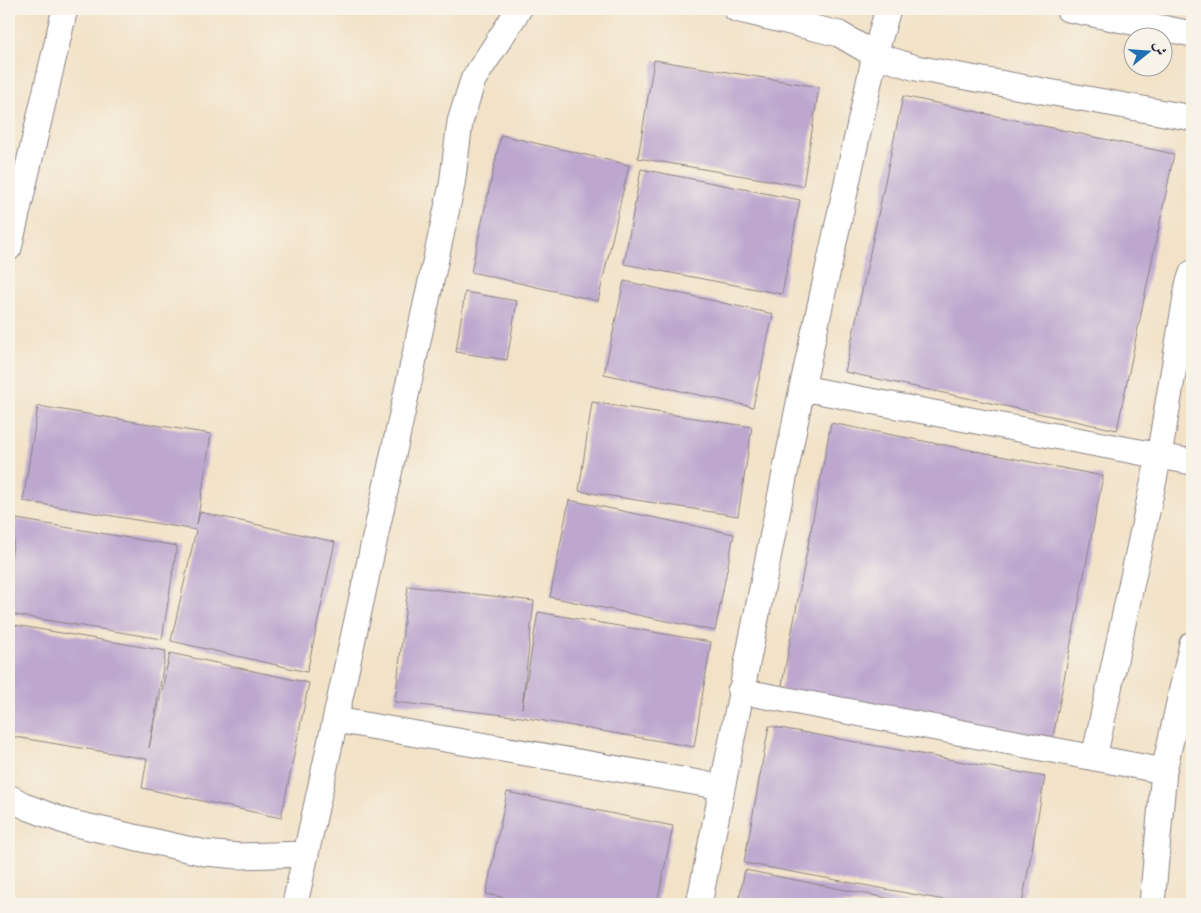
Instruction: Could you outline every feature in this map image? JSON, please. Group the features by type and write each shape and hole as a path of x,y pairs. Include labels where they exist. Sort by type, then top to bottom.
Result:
{"street":[{"path":"9,248 65,9"},
{"path":"295,904 452,185 460,122 473,80 519,9"},
{"path":"736,9 839,34 875,55 916,68 1192,118"},
{"path":"699,904 802,388 875,55 888,9"},
{"path":"1068,9 1192,34"},
{"path":"1094,758 1159,456 1188,285 1192,273"},
{"path":"802,388 1192,462"},
{"path":"1152,904 1164,771 1191,656"},
{"path":"740,691 1164,771"},
{"path":"336,720 722,787"},
{"path":"9,797 27,807 67,822 206,852 238,856 306,854"}],"building":[{"path":"654,60 819,87 803,186 638,158"},
{"path":"903,96 1174,154 1117,430 845,372"},
{"path":"501,135 629,165 598,301 471,272"},
{"path":"641,169 800,200 782,294 624,264"},
{"path":"624,281 773,314 753,407 604,374"},
{"path":"465,292 517,301 507,360 456,352"},
{"path":"592,402 752,427 738,516 579,491"},
{"path":"38,406 211,434 197,524 200,512 335,542 307,672 171,641 196,530 23,501"},
{"path":"831,423 1103,476 1052,742 781,690"},
{"path":"569,500 734,534 715,631 550,597"},
{"path":"17,519 177,546 162,639 9,614 9,571"},
{"path":"408,586 534,601 522,708 538,612 711,642 694,747 521,717 395,702"},
{"path":"9,624 166,651 149,748 170,653 309,683 281,818 142,788 147,759 9,736"},
{"path":"769,726 1045,777 1022,904 966,904 744,863"},
{"path":"507,792 673,826 657,904 535,904 486,894"},
{"path":"745,870 912,903 912,904 738,904"}]}
